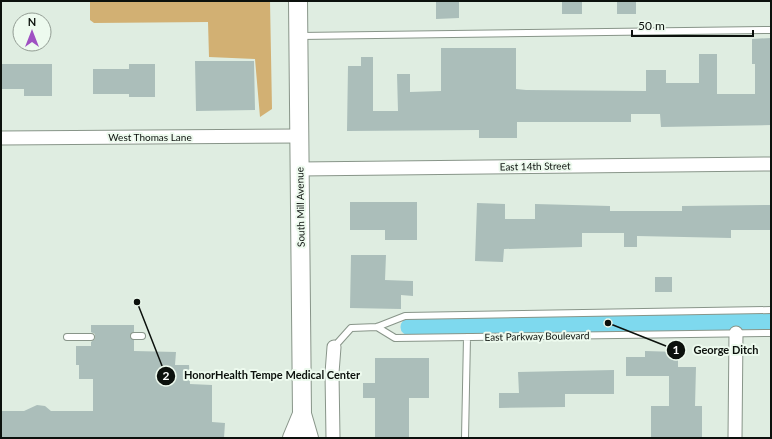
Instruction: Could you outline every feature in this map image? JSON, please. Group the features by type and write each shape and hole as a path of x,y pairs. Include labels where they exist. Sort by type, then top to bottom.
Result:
{"main road":[{"name":"South Mill Avenue","path":"298,1 302,414 309,438"},
{"name":"South Mill Avenue","path":"292,438 302,414"}],"street":[{"name":"West Thomas Lane","path":"1,138 299,136"},
{"name":"East 14th Street","path":"300,169 771,164"},
{"path":"736,333 736,438"},
{"path":"333,438 332,373 334,347"}],"lane":[{"path":"299,36 771,30"},
{"path":"334,347 351,328 377,327 406,316 771,310"},
{"name":"East Parkway Boulevard","path":"377,327 395,338 771,333"},
{"path":"67,336 91,336"},
{"path":"134,336 142,336"},
{"path":"465,438 467,336"}],"shaded area":[{"path":"90,1 270,1 272,109 260,117 255,59 209,57 208,22 94,23 90,20"}],"building":[{"path":"436,1 459,1 459,18 436,19"},
{"path":"562,1 582,1 582,14 562,14"},
{"path":"617,1 636,1 636,14 617,14"},
{"path":"771,38 771,125 661,127 660,114 631,114 631,122 517,122 517,138 479,138 479,130 347,131 348,66 361,66 361,57 373,57 373,111 398,111 397,74 410,74 410,92 441,91 441,48 516,48 516,89 526,90 646,91 646,70 666,70 666,83 699,83 699,54 717,54 717,94 755,94 755,64 752,64 752,39"},
{"path":"195,61 254,61 255,110 196,111"},
{"path":"1,64 52,64 52,96 24,96 24,89 1,89"},
{"path":"129,64 155,64 155,97 129,97 129,94 93,94 93,69 129,69"},
{"path":"350,202 417,202 417,240 385,240 385,230 350,230"},
{"path":"477,203 505,204 505,219 535,219 535,204 610,206 610,211 682,211 682,206 771,205 771,230 731,230 731,238 637,236 637,247 624,247 624,233 582,233 582,247 504,249 503,262 475,261"},
{"path":"351,255 386,255 385,280 413,281 413,296 401,295 401,309 350,308"},
{"path":"655,277 672,277 672,292 655,292"},
{"path":"91,325 134,325 134,332 130,336 134,340 134,351 176,352 175,365 189,365 190,384 212,385 212,422 225,423 224,438 1,438 1,411 24,411 37,405 45,406 51,411 93,411 93,379 79,379 79,365 76,365 76,346 91,346 91,342 95,339 95,334 91,332"},
{"path":"645,351 678,352 678,367 696,367 695,406 702,406 702,438 651,438 651,406 669,406 669,376 626,376 626,357 645,357"},
{"path":"375,358 429,358 429,398 409,398 409,438 375,438 375,398 363,398 363,383 375,383"},
{"path":"614,370 614,394 565,394 565,407 499,408 499,393 519,393 518,372"}],"waterway":[{"path":"409,327 771,321"}],"place":[{"name":"HonorHealth Tempe Medical Center","path":"137,302"},
{"name":"George Ditch","path":"608,323"}]}
